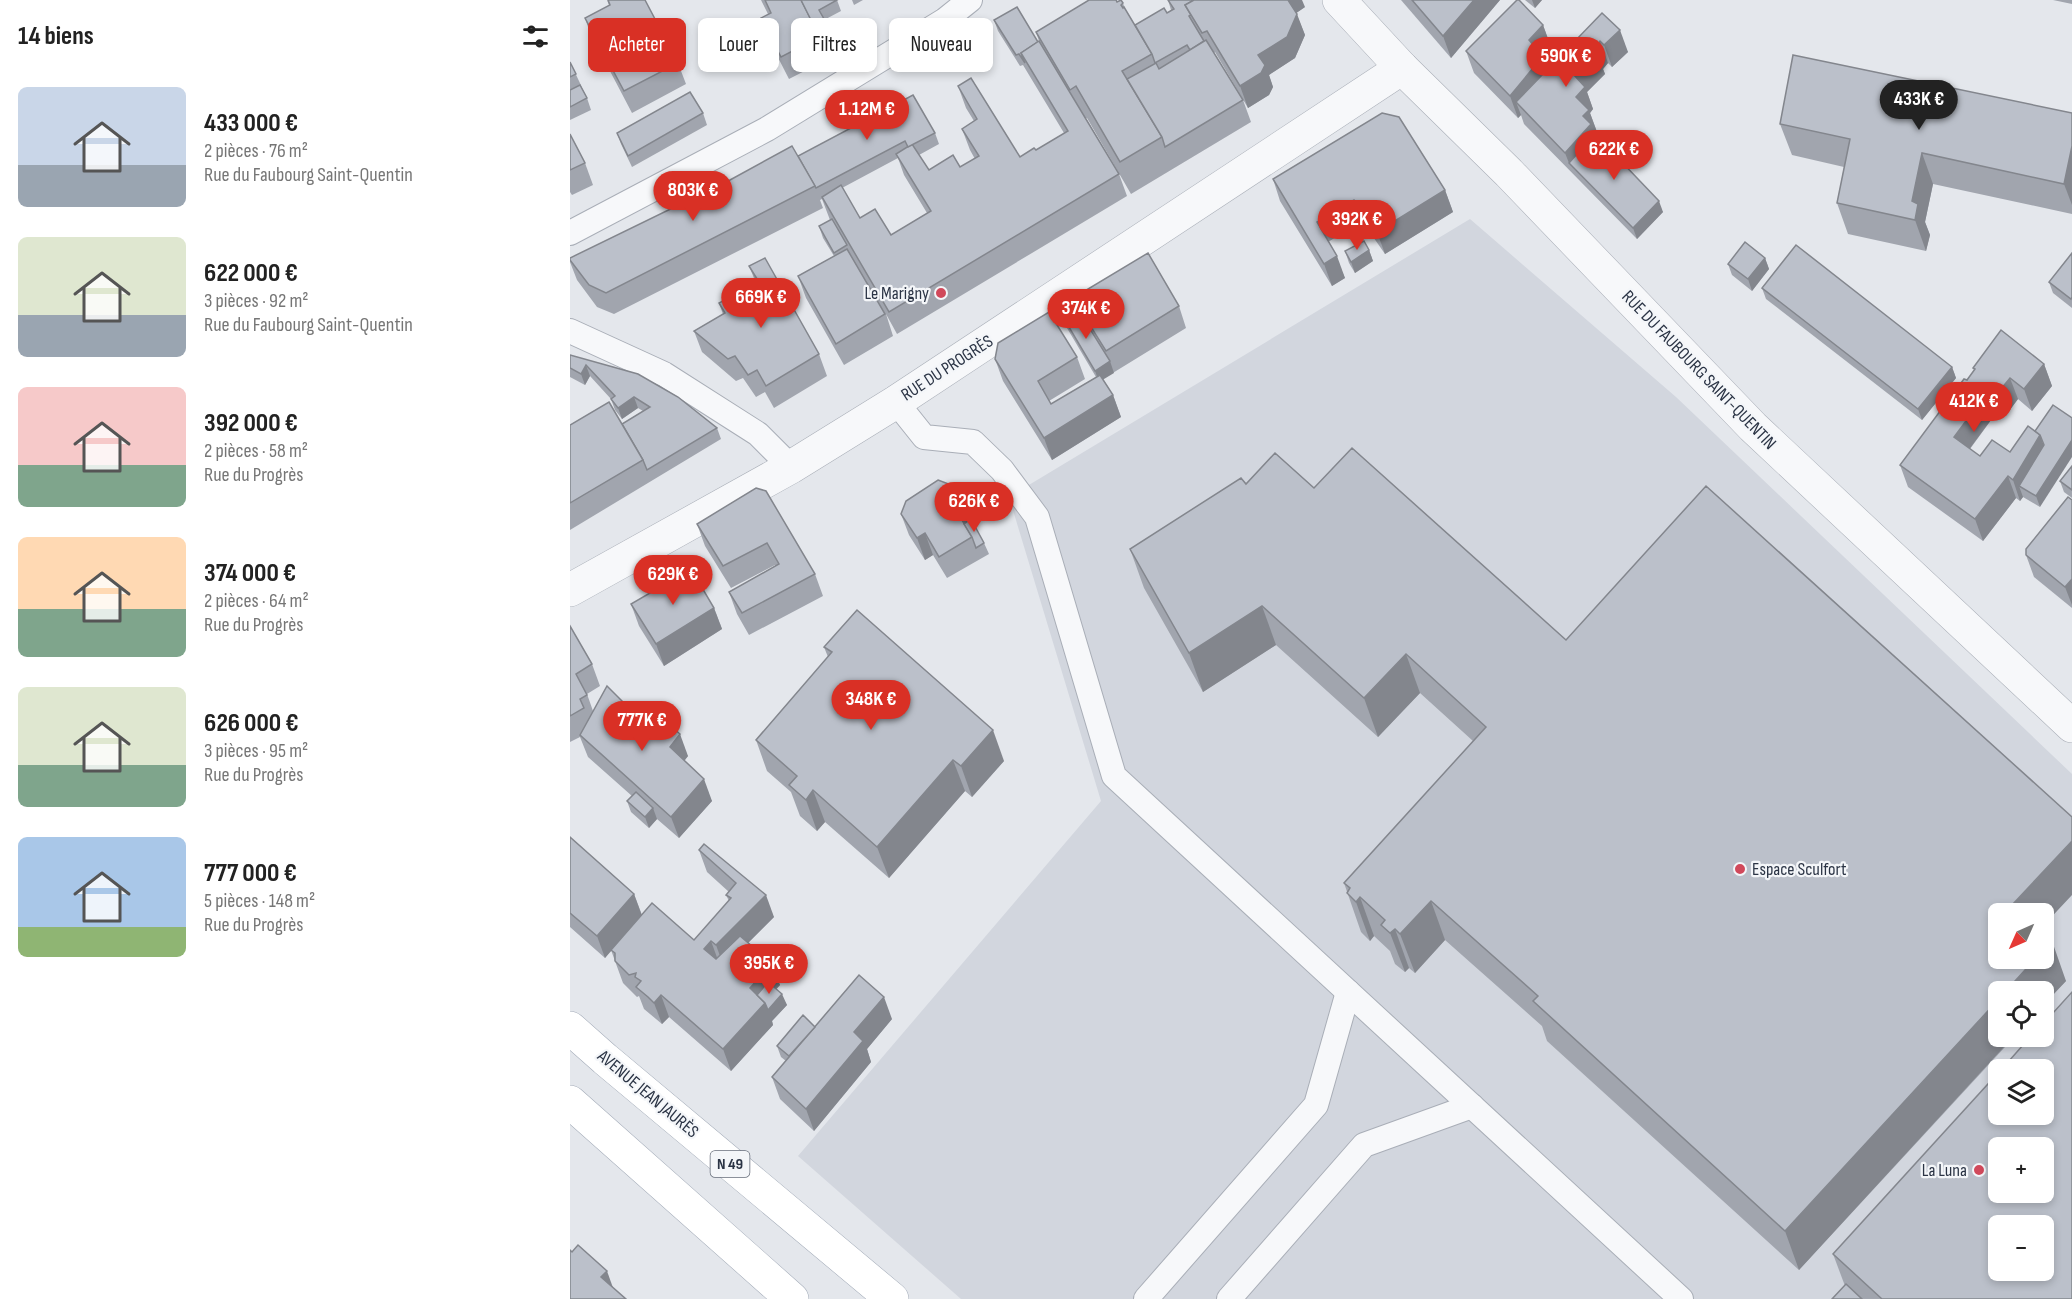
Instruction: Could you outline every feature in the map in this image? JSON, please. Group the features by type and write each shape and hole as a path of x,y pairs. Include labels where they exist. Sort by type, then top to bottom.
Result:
{"main road":[{"name":"AVENUE JEAN JAURÈS","path":"570,1028 892,1299"},
{"path":"570,1102 792,1299"}],"street":[{"name":"RUE DU FAUBOURG SAINT-QUENTIN","path":"1340,0 1402,68 1509,173 1753,427 2072,726"},
{"name":"RUE DU PROGRÈS","path":"570,590 791,467 896,402 1402,68"}],"lane":[{"path":"570,232 767,129 945,20 969,0"},
{"path":"570,331 664,374 758,434 791,467"},
{"path":"896,402 924,437 974,442 1002,470 1037,518 1114,776 1681,1299"},
{"path":"1146,1299 1316,1105 1348,992"},
{"path":"1229,1299 1364,1145 1472,1106"}],"shaded area":[{"path":"1470,219 1676,397 2072,774 2072,1299 961,1299 798,1156 1101,801 1009,497"}],"building":[{"path":"608,0 645,0 654,18 588,18 588,24 585,18 610,5"},
{"path":"765,0 801,0 810,18 791,18 791,52 781,57 779,18 761,18 771,13"},
{"path":"801,0 837,0 819,10 823,18 810,18"},
{"path":"1089,0 1116,0 1117,2 1121,0 1123,3 1121,5 1152,54 1122,71 1162,137 1120,162 1076,86 1070,90 1036,32"},
{"path":"1168,0 1194,0 1185,5 1204,41 1190,50 1187,45 1155,63 1135,25 1164,8 1167,13 1174,9"},
{"path":"1194,0 1288,0 1297,14 1287,37 1258,55 1265,65 1261,73 1240,86 1207,31 1202,33 1185,5"},
{"path":"1412,0 1474,0 1443,36"},
{"path":"1517,0 1543,25 1529,40 1543,56 1510,96 1466,51"},
{"path":"1017,7 1038,42 1021,53 1025,63 1019,54 1016,55 994,20"},
{"path":"1602,13 1620,30 1604,45 1600,41 1593,49 1597,53 1574,75 1585,87 1576,97 1589,110 1583,116 1591,124 1565,153 1516,102"},
{"path":"1206,40 1243,100 1165,147 1162,137 1127,79 1156,63 1159,69"},
{"path":"1039,41 1119,174 889,312 822,197 841,185 860,218 875,209 891,235 931,211 896,154 912,144 929,170 953,155 960,167 979,156 962,129 977,119 958,86 971,78 1020,157 1068,131 1021,53"},
{"path":"1793,55 2072,113 2072,146 2064,184 1922,153 1912,201 1918,204 1915,220 1837,203 1850,139 1780,124"},
{"path":"570,62 576,74 570,77"},
{"path":"614,72 661,72 624,91"},
{"path":"580,85 587,98 570,107 570,90"},
{"path":"690,92 703,113 628,156 617,133"},
{"path":"913,95 935,133 908,147 905,141 816,188 798,156"},
{"path":"1382,113 1399,117 1445,190 1377,232 1354,200 1317,222 1337,256 1324,264 1273,179"},
{"path":"570,134 585,163 570,170"},
{"path":"1595,134 1659,201 1633,228 1569,163"},
{"path":"792,146 815,186 606,293 589,285 570,260 730,180"},
{"path":"832,219 847,245 834,253 819,226"},
{"path":"1364,241 1369,250 1351,262 1345,251"},
{"path":"1745,242 1765,258 1748,279 1728,264"},
{"path":"1796,245 1952,367 1918,409 1762,288"},
{"path":"847,249 885,314 836,344 798,276"},
{"path":"1148,253 1179,306 1106,351 1073,298"},
{"path":"2072,253 2072,297 2071,299 2049,282"},
{"path":"765,258 819,354 766,386 757,370 748,375 735,356 728,359 694,331 725,313 719,303 759,282 749,266"},
{"path":"1077,308 1110,361 1095,371 1063,317"},
{"path":"1049,312 1077,357 1038,381 1051,404 1100,375 1113,395 1044,438 995,359 998,343"},
{"path":"2001,330 2044,364 2024,389 2010,378 2001,389 1994,383 1954,437 1980,456 1992,440 2010,452 2028,426 2040,435 2013,480 2008,476 1975,519 1900,465 1964,379 1967,380"},
{"path":"570,355 638,374 678,397 717,428 647,470 622,424 650,407 634,397 618,408 611,399 615,396 586,365 581,374 570,368"},
{"path":"609,402 643,460 570,503 570,425"},
{"path":"2053,405 2072,418 2072,440 2036,496 2019,486 2044,445 2040,435 2035,431"},
{"name":"Espace Sculfort","path":"1352,448 1566,640 1706,486 2072,817 2072,841 2014,903 1988,903 1988,969 2026,969 2015,981 1988,981 1988,1011 1785,1231 1533,1001 1538,996 1431,901 1400,934 1395,929 1390,933 1381,925 1385,920 1360,897 1356,902 1347,893 1350,888 1344,883 1486,727 1406,654 1364,698 1262,606 1189,653 1130,549 1241,478 1246,484 1275,453 1314,488"},
{"path":"2072,466 2072,490 2060,481"},
{"path":"938,480 954,486 968,509 959,515 972,537 939,557 925,533 917,538 901,514 906,501"},
{"path":"756,488 766,491 815,574 742,613 729,592 779,564 767,543 723,566 697,524"},
{"path":"2068,497 2072,500 2072,579 2065,587 2026,555 2026,549"},
{"path":"971,519 984,543 976,548 964,524"},
{"path":"691,569 714,608 656,644 631,604"},
{"path":"857,610 993,730 961,766 953,760 877,847 813,790 806,800 789,785 797,776 756,740 832,652 824,647"},
{"path":"570,626 592,664 576,674 587,695 580,699 584,708 570,716"},
{"path":"607,686 645,724 656,713 680,734 670,747 704,779 671,817 580,735"},
{"path":"636,792 653,808 645,817 627,801"},
{"path":"570,837 634,894 597,936 570,913"},
{"path":"704,844 766,895 716,945 711,941 704,949 716,959 740,936 772,963 750,988 765,1003 723,1049 661,995 654,1003 636,987 641,981 635,977 636,973 629,975 615,961 615,953 611,950 652,903 694,940 731,898 726,895 736,883 699,850"},
{"path":"859,975 884,997 854,1032 863,1041 806,1109 772,1077"},
{"path":"768,982 782,994 768,1010 757,995"},
{"name":"La Luna","path":"2072,992 2072,1299 1882,1299 1833,1254 1988,1084 1988,1125 2054,1125 2054,1059 2011,1059 2021,1047 2054,1047 2054,1012"},
{"path":"803,1015 815,1027 789,1056 777,1046"},
{"path":"578,1245 607,1271 601,1277 626,1299 570,1299 570,1250 572,1252"},
{"path":"1846,1284 1862,1299 1832,1299"}],"place":[{"name":"Le Marigny","path":"941,293"},
{"name":"Espace Sculfort","path":"1740,869"},
{"name":"La Luna","path":"1979,1170"}]}
